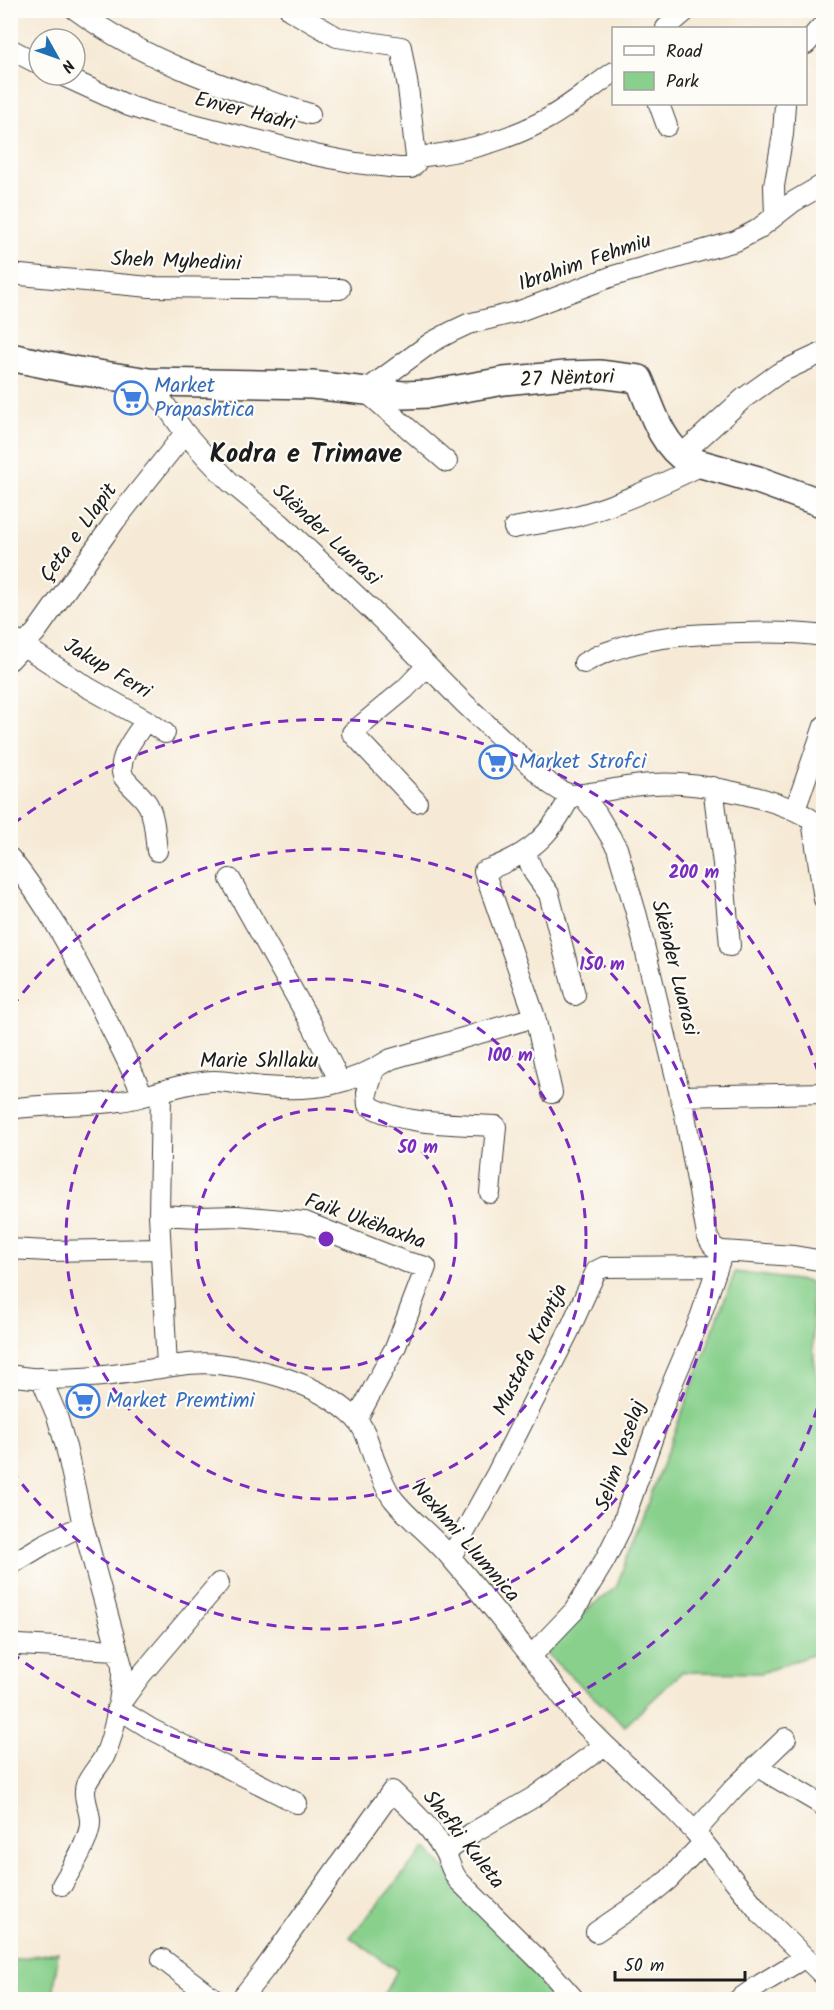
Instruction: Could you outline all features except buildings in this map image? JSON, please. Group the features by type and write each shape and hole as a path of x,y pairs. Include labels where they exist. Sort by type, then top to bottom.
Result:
{"street":[{"path":"76,10 125,41 173,66 264,100 310,114"},
{"path":"290,10 337,37 401,47 416,157"},
{"path":"667,27 687,10"},
{"path":"807,43 819,29"},
{"path":"10,49 27,58"},
{"name":"Enver Hadri","path":"87,87 129,106 154,114 315,155 365,165 411,168 416,163 416,157 451,154 517,134 547,119 612,73"},
{"path":"659,105 667,126"},
{"path":"775,216 774,186 783,134 785,105"},
{"name":"Ibrahim Fehmiu","path":"365,392 432,342 468,324 517,312 613,276 736,241 757,230 793,202 824,184"},
{"name":"Sheh Myhedini","path":"10,274 150,287 340,289"},
{"path":"514,528 572,517 652,490 691,460 744,399 779,372 824,352"},
{"name":"27 Nëntori","path":"10,357 149,382 312,385 403,395 430,394 504,381 565,375 599,374 639,379 666,440 673,450 691,460"},
{"name":"Skënder Luarasi","path":"149,382 185,434 230,482 281,524 550,784 561,791 576,794 609,832 621,859 638,916 681,1096 707,1236 720,1259"},
{"path":"365,392 447,462"},
{"name":"Çeta e Llapit","path":"15,648 58,603 116,521 185,434"},
{"path":"691,460 758,480 824,504"},
{"path":"584,663 613,650 641,642 673,637 772,632 799,632 824,636"},
{"name":"Jakup Ferri","path":"15,648 146,720 130,745 122,764 124,777 150,806 157,851"},
{"path":"417,802 351,733 405,689 427,666"},
{"path":"146,720 165,732"},
{"path":"795,810 824,726"},
{"path":"552,1093 535,1017 484,871 514,860 544,837 576,794 654,783 713,787 795,810 812,820 824,899"},
{"path":"713,787 730,946"},
{"path":"525,852 534,873 549,894 575,995"},
{"path":"10,858 42,903 70,949 126,1056 152,1094 167,1366"},
{"path":"230,879 313,1028 340,1082"},
{"name":"Marie Shllaku","path":"10,1109 98,1104 199,1082 315,1088 374,1070 391,1059 535,1017"},
{"path":"374,1070 367,1093 368,1105 386,1115 423,1121 496,1126 490,1193"},
{"path":"681,1096 824,1093"},
{"name":"Faik Ukëhaxha","path":"159,1215 237,1216 305,1222 405,1262 426,1267 396,1346 357,1419"},
{"path":"10,1250 160,1249"},
{"path":"720,1259 794,1256 824,1261"},
{"name":"Mustafa Krantja","path":"451,1557 569,1331 596,1271 604,1267 720,1259"},
{"name":"Selim Veselaj","path":"531,1656 574,1611 600,1569 621,1528 669,1391 700,1318 720,1259"},
{"name":"Nexhmi Llumnica","path":"10,1375 41,1378 120,1374 167,1366 215,1363 262,1372 316,1390 357,1419 370,1443 373,1458 393,1499 451,1557 581,1721 672,1808 699,1837 762,1914 824,1976"},
{"path":"41,1378 60,1426 83,1525 122,1666 123,1683 104,1755 86,1785 85,1795 91,1822 89,1832 62,1885"},
{"path":"10,1565 83,1525"},
{"path":"117,1708 141,1675 219,1583"},
{"path":"18,1645 117,1650"},
{"path":"117,1708 151,1729 297,1803"},
{"path":"596,1932 668,1880 756,1766 786,1738"},
{"path":"446,1852 472,1833 534,1797 605,1745"},
{"path":"756,1766 824,1806"},
{"name":"Shefki Kuleta","path":"240,2000 392,1791 424,1822 446,1852 451,1869 459,1880 545,1966 575,2000"},
{"path":"738,2000 804,1958"},
{"path":"162,1959 216,2000"}],"green space":[{"path":"735,1272 810,1282 814,1359 824,1410 823,1651 761,1673 682,1672 625,1726 539,1647 616,1587"},
{"path":"426,1847 556,1999 381,1999 397,1971 350,1937"},
{"path":"58,1952 53,1999 11,1999 11,1960"}],"place":[{"name":"Market Prapashtica","path":"131,398"},
{"name":"Market Strofci","path":"496,762"},
{"name":"Market Premtimi","path":"83,1401"}],"district":[{"name":"Kodra e Trimave","path":"306,454"}]}
